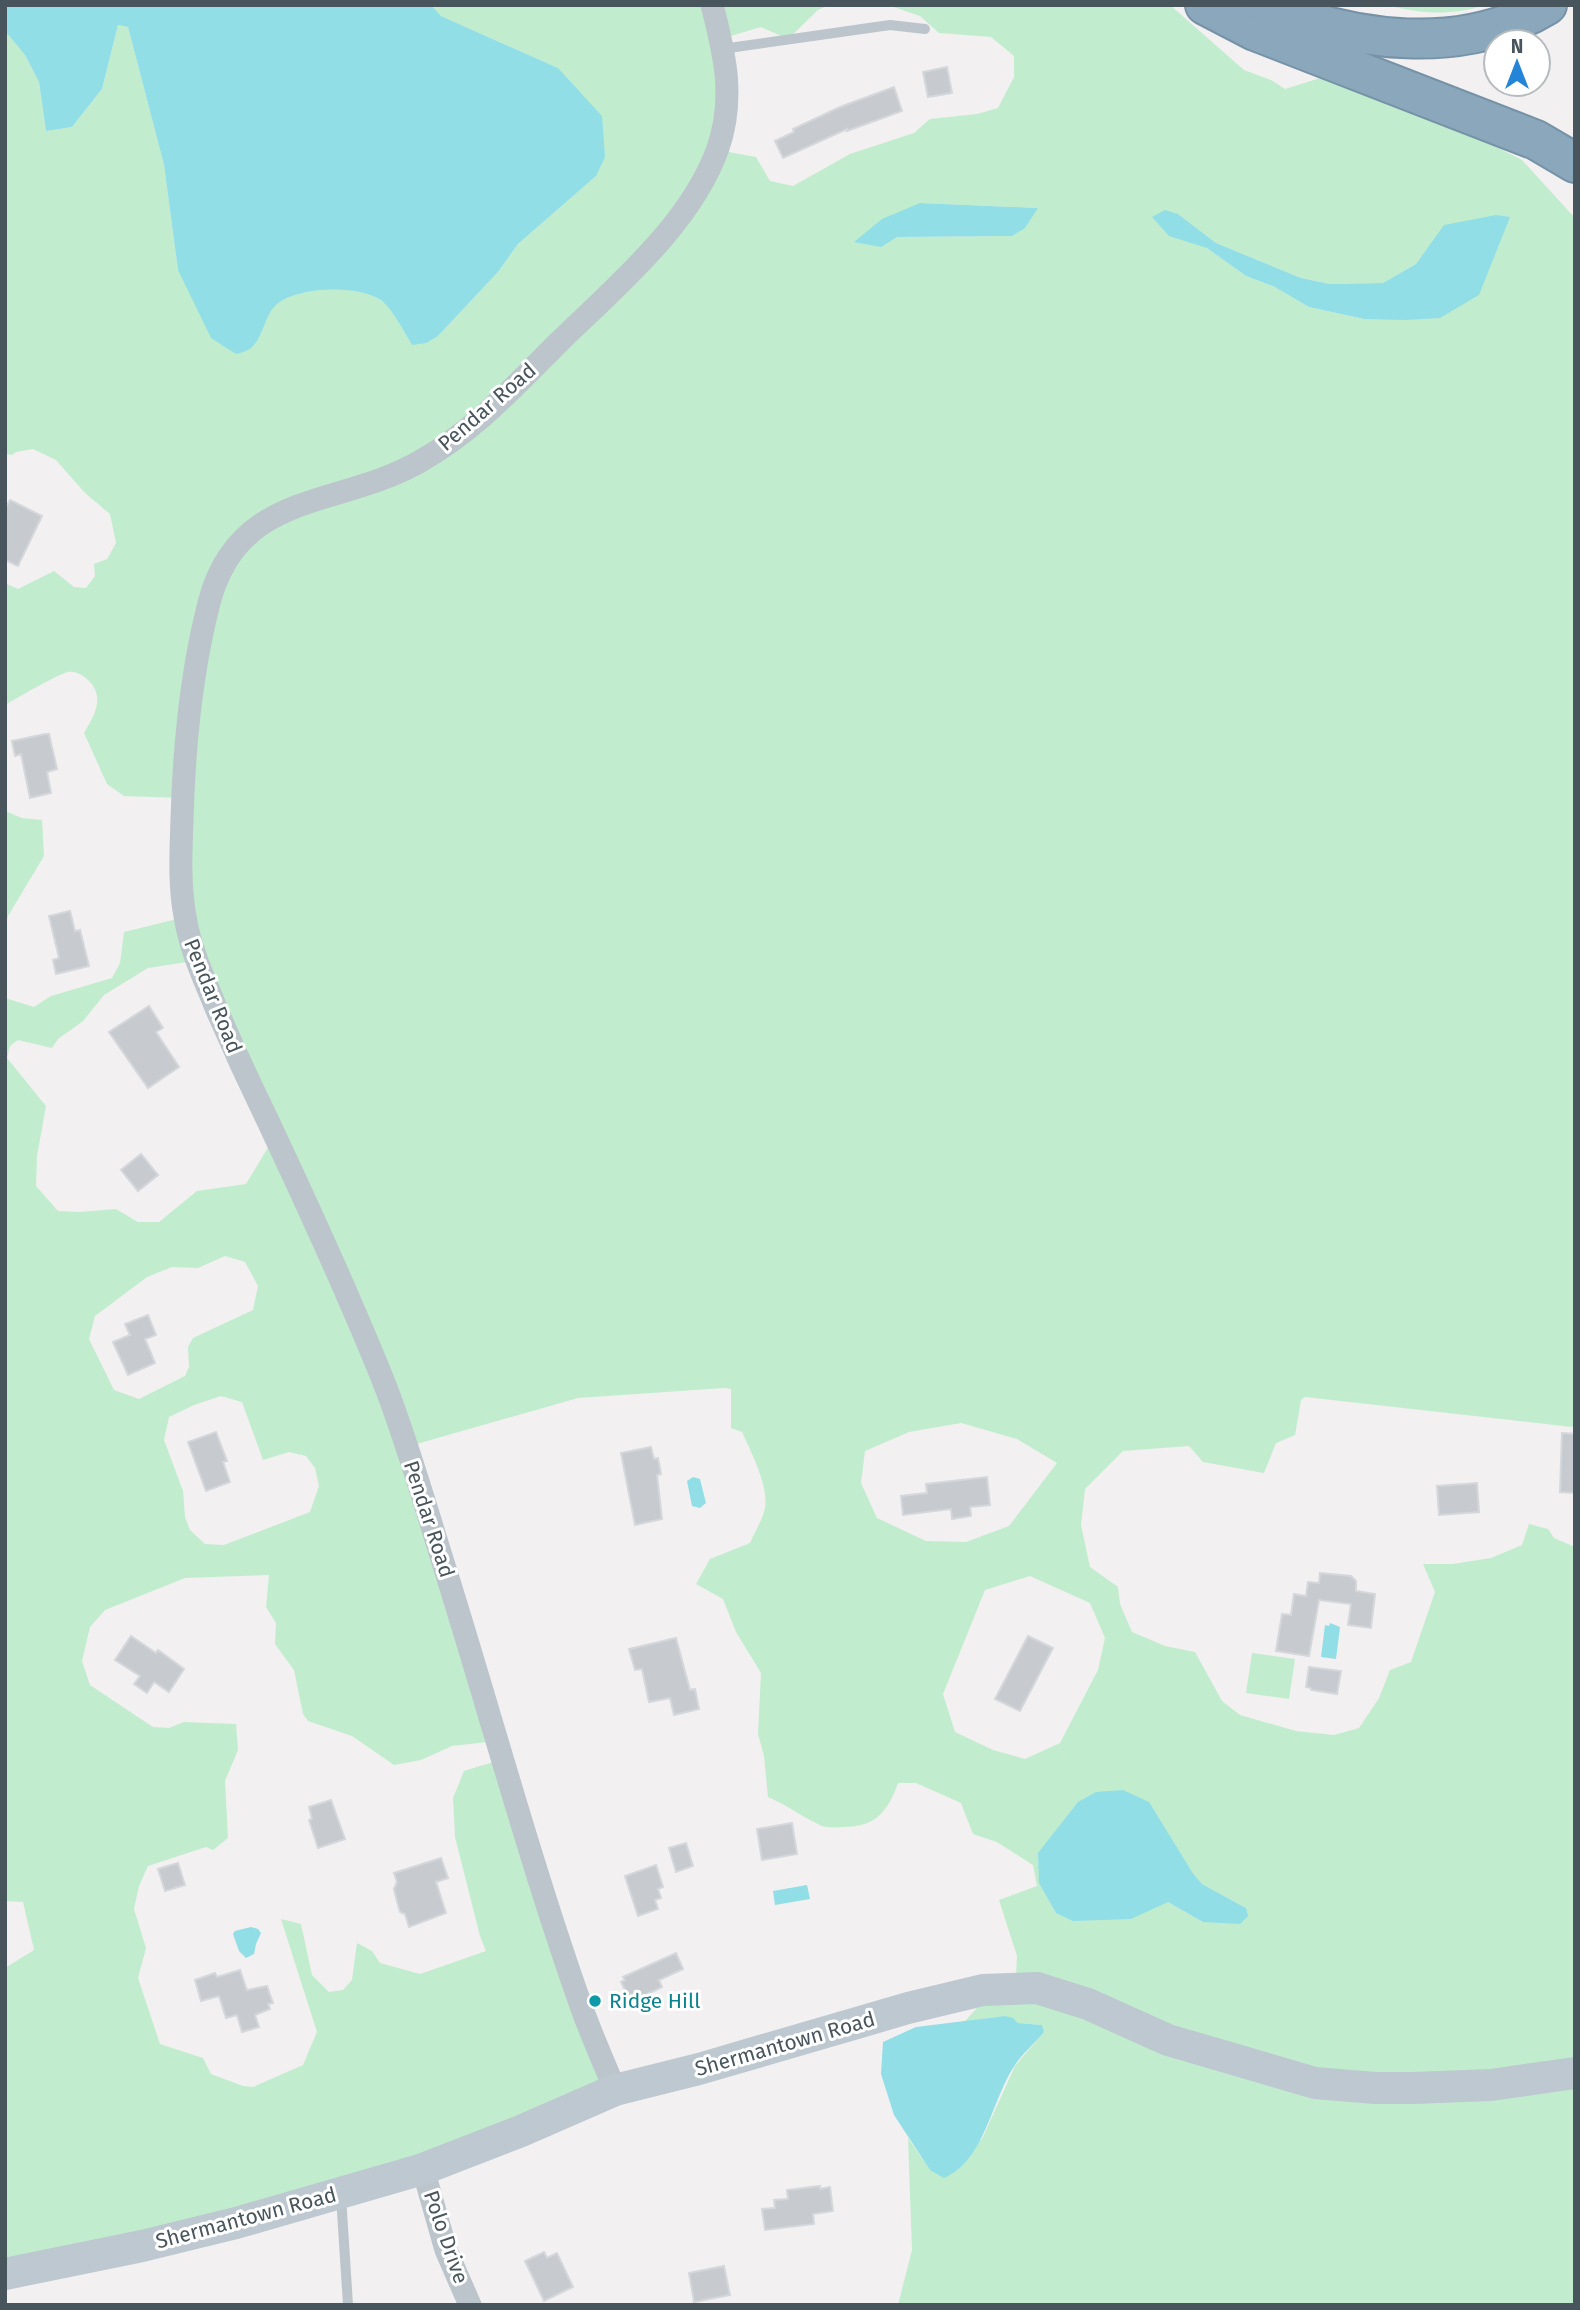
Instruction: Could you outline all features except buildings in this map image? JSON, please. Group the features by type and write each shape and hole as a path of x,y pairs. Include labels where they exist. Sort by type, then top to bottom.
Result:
{"highway":[{"path":"1205,5 1255,31 1536,140 1575,163"},
{"path":"1265,5 1316,23 1385,37 1417,39 1473,35 1521,19 1547,5"}],"street":[{"name":"Pendar Road","path":"615,2090 576,1992 413,1466 386,1389 315,1222 228,1037 199,968 186,923 180,887 182,783 188,723 210,596 230,554 249,531 282,512 406,469 462,434 506,397 602,301 688,208 717,152 728,92 728,76 712,5"},
{"name":"Shermantown Road","path":"5,2274 142,2246 341,2193 423,2169 521,2131 615,2090 699,2069 920,2005 984,1990 1037,1988 1088,2004 1168,2040 1315,2083 1375,2088 1491,2085 1575,2073"},
{"name":"Polo Drive","path":"423,2169 446,2250 470,2305"}],"lane":[{"path":"722,49 890,25 925,29"},
{"path":"341,2193 348,2305"}],"green space":[{"path":"431,5 829,5 818,10 788,39 761,27 724,38 718,150 756,157 770,181 793,186 850,154 914,133 930,119 977,114 998,108 1014,77 1014,56 991,37 939,33 920,16 888,5 1170,5 1244,70 1273,81 1285,89 1333,74 1410,103 1522,160 1575,218 1575,1425 1572,1427 1305,1397 1301,1400 1295,1435 1276,1443 1264,1473 1203,1462 1189,1446 1123,1451 1085,1489 1081,1525 1090,1567 1118,1587 1120,1604 1132,1632 1165,1646 1195,1652 1222,1701 1240,1715 1296,1731 1334,1735 1359,1728 1379,1698 1390,1670 1411,1662 1435,1592 1423,1564 1453,1564 1491,1558 1522,1545 1529,1524 1548,1529 1554,1538 1575,1547 1575,2305 898,2305 912,2250 908,2138 930,2170 982,2139 1015,2066 1044,2032 1042,2025 1018,2023 1007,2018 992,2017 964,2022 977,2008 1015,1997 1017,1956 999,1900 1037,1886 1033,1865 997,1842 973,1834 961,1803 916,1783 898,1783 890,1802 879,1816 855,1826 822,1826 768,1797 764,1756 758,1734 761,1673 736,1632 723,1599 696,1584 710,1559 750,1543 763,1516 765,1503 759,1471 742,1432 731,1428 731,1389 724,1388 578,1398 406,1447 497,1741 452,1746 421,1760 394,1765 352,1736 308,1721 303,1714 294,1670 275,1644 276,1623 266,1607 269,1575 185,1578 105,1610 90,1627 82,1661 90,1685 153,1727 169,1728 184,1722 236,1724 238,1750 225,1781 228,1838 213,1850 206,1847 148,1866 139,1886 134,1909 146,1948 138,1978 160,2044 203,2058 211,2074 243,2086 253,2087 303,2065 317,2032 281,1919 301,1924 312,1975 329,1992 343,1990 352,1980 357,1943 372,1951 380,1963 420,1974 486,1951 455,1837 453,1798 464,1771 503,1759 615,2100 5,2277 5,1968 34,1950 23,1902 5,1901 5,998 34,1007 51,996 112,978 120,963 124,932 181,918 181,798 124,796 107,784 84,733 97,700 93,686 82,675 71,672 63,674 5,705 5,583 18,589 54,571 74,587 86,588 95,576 94,564 107,559 116,543 110,514 85,493 56,460 33,449 12,455 5,454 5,31 25,55 39,82 46,131 72,127 102,89 118,25 128,27 164,165 178,270 251,348 275,305 298,294 328,289 357,291 380,300 394,315 412,345 438,336 498,272 518,244 596,176 558,68 441,16","holes":["920,203 1038,208 1012,236 897,237","1178,214 1216,243 1301,278 1330,284 1383,283 1416,264 1445,225 1407,319 1364,319 1309,307 1273,286 1246,276 1207,248","194,961 275,1136 246,1184 197,1191 159,1222 138,1222 116,1209 58,1211 36,1186 37,1156 46,1106 7,1058 10,1046 18,1040 52,1048 58,1039 83,1021 104,995 148,968","225,1256 245,1262 258,1286 253,1310 193,1338 188,1347 189,1367 185,1376 139,1399 114,1390 89,1339 95,1316 147,1277 172,1267 198,1268","221,1396 242,1402 263,1460 289,1452 306,1456 315,1468 319,1486 310,1512 224,1545 205,1544 190,1530 185,1517 183,1491 164,1440 169,1417","961,1423 1017,1439 1057,1463 1009,1526 966,1542 926,1541 877,1518 861,1483 865,1451 909,1432","1030,1576 1090,1603 1105,1638 1098,1670 1060,1743 1025,1759 993,1750 955,1732 943,1694 985,1590","1038,1853 1192,1872 1202,1884 1246,1908 1203,1922 1168,1902 1056,1913 1040,1883"]},
{"path":"1387,5 1485,5 1460,11 1436,12"},
{"path":"5,811 22,818 42,820 44,856 8,916 5,929"},
{"path":"1252,1653 1295,1659 1289,1699 1246,1693"}],"water":[{"path":"5,5 431,5 441,16 558,68 602,116 605,157 596,176 518,244 498,272 438,336 426,343 412,345 382,301 359,292 327,290 311,291 284,299 271,311 255,344 236,354 211,338 178,270 164,165 128,27 118,25 102,89 72,127 46,131 39,82 25,55 5,31"},
{"path":"920,203 1038,208 1025,228 1012,236 897,237 881,247 854,242 882,219"},
{"path":"1165,210 1178,214 1216,243 1301,278 1330,284 1383,283 1416,264 1444,225 1496,215 1510,217 1479,295 1440,318 1406,320 1364,319 1309,307 1273,286 1246,276 1207,248 1169,236 1152,217"},
{"path":"693,1477 700,1479 706,1503 700,1508 692,1506 687,1481"},
{"path":"1330,1623 1340,1627 1336,1659 1321,1657 1325,1625 1329,1626"},
{"path":"1123,1790 1149,1802 1202,1884 1246,1908 1248,1916 1240,1924 1203,1922 1168,1902 1131,1919 1073,1921 1056,1913 1039,1883 1038,1853 1078,1802 1096,1792"},
{"path":"807,1885 810,1899 775,1905 773,1891"},
{"path":"251,1927 261,1933 254,1954 246,1958 239,1951 233,1934"},
{"path":"1005,2016 1018,2023 1042,2025 1044,2032 1015,2065 969,2158 958,2170 944,2178 930,2170 894,2115 881,2074 883,2042 916,2027"}],"place":[{"name":"Ridge Hill","path":"595,2001"}]}
